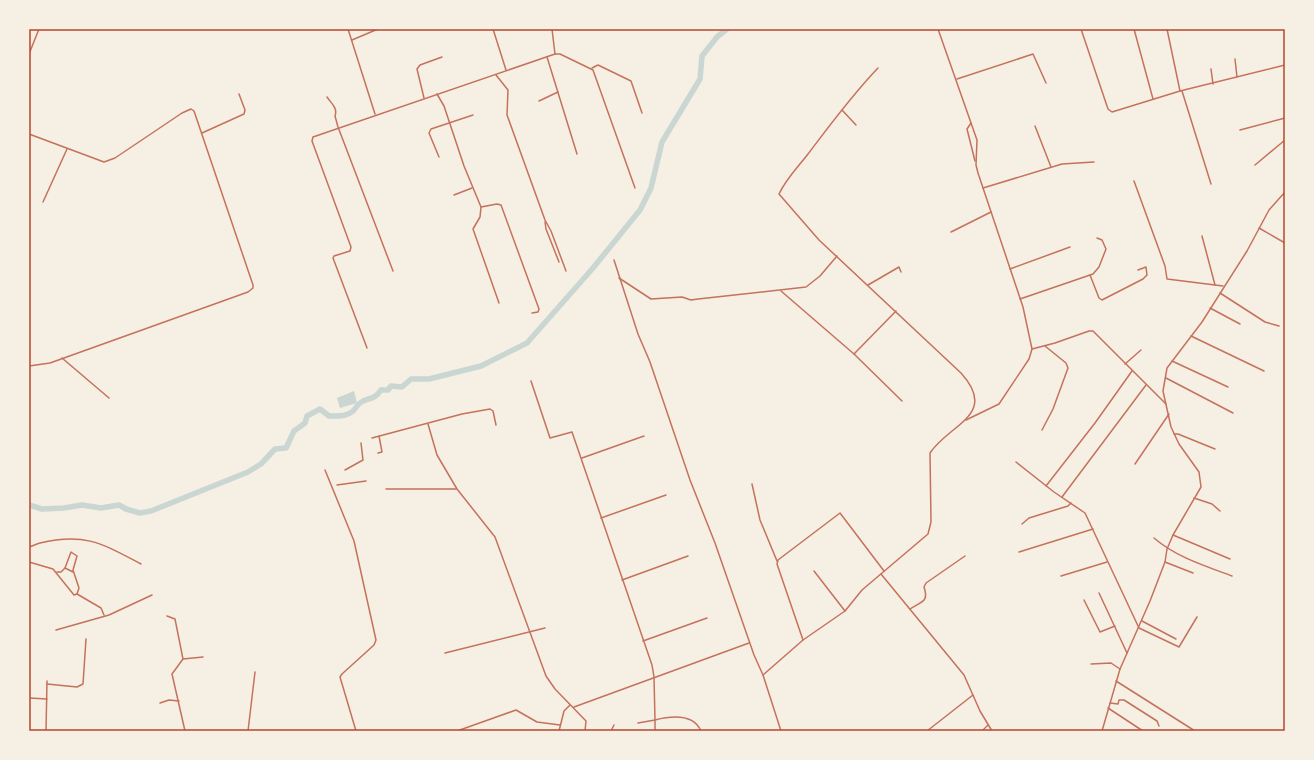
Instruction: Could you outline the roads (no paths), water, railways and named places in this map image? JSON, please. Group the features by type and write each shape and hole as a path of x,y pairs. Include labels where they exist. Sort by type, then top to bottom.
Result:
{"street":[{"path":"29,54 39,29"},
{"path":"348,29 375,114"},
{"path":"352,40 378,29"},
{"path":"493,29 506,70"},
{"path":"552,29 555,54"},
{"path":"938,29 977,144 976,165"},
{"path":"1081,29 1110,111 1113,112 1181,91 1285,65"},
{"path":"1134,29 1153,99"},
{"path":"1167,29 1181,91 1212,184"},
{"path":"367,348 333,258 334,256 350,251 352,247 312,138 315,135 555,54 560,54 592,68 600,66 631,81 642,113"},
{"path":"956,79 1033,54 1046,82"},
{"path":"424,98 417,69 420,65 442,57"},
{"path":"547,57 577,154"},
{"path":"1235,59 1237,77"},
{"path":"592,68 635,188"},
{"path":"878,68 842,110 784,184 779,194 819,240 896,311 969,383 974,392 975,401 966,420"},
{"path":"1211,69 1213,84"},
{"path":"496,74 508,90 507,115 545,220 551,231 566,272"},
{"path":"539,101 558,92"},
{"path":"202,133 244,114 245,110 239,94"},
{"path":"438,94 472,188 481,207 480,216 473,229 498,303"},
{"path":"327,97 334,106 336,112 334,116 393,271"},
{"path":"29,134 100,161 109,161 182,113 192,109 196,115 253,283 252,288 248,292 62,358 41,365 29,366"},
{"path":"842,110 856,125"},
{"path":"439,157 429,132 431,128 449,121 473,115"},
{"path":"1240,130 1285,118"},
{"path":"763,675 803,640 845,611 862,590 928,534 931,522 930,453 966,420 1000,404 1029,359 1032,349 1020,299 976,165 967,129 971,123"},
{"path":"1035,126 1051,167"},
{"path":"1255,165 1285,140"},
{"path":"43,202 67,149"},
{"path":"983,188 1068,163 1094,162"},
{"path":"1134,181 1165,266 1167,279 1223,286"},
{"path":"454,195 472,188"},
{"path":"1102,731 1120,669 1142,621 1165,562 1167,549 1173,535 1194,498 1200,491 1200,474 1179,444 1174,434 1166,404 1163,391 1169,364 1191,336 1220,293 1223,286 1248,251 1269,210 1285,192"},
{"path":"481,207 497,204 501,205 539,310 538,312 532,313"},
{"path":"951,232 992,212"},
{"path":"545,220 546,229 559,262"},
{"path":"1259,228 1285,243"},
{"path":"1202,236 1215,284"},
{"path":"1020,299 1090,275 1099,267 1106,249 1102,240 1096,238"},
{"path":"1010,269 1070,247"},
{"path":"619,278 651,298 682,297 691,300 774,289 781,290 806,287 812,284 837,256"},
{"path":"614,260 638,334 650,362 690,480 715,543 763,675 780,731"},
{"path":"868,285 899,267 901,272"},
{"path":"1090,275 1099,298 1102,300 1143,279 1147,275 1146,267 1138,270"},
{"path":"781,290 854,354 902,401"},
{"path":"1220,293 1266,322 1279,326"},
{"path":"1210,308 1240,324"},
{"path":"854,354 896,311"},
{"path":"1032,349 1092,331 1109,346 1125,364 1166,404"},
{"path":"1191,336 1264,371"},
{"path":"1042,430 1068,368 1066,363 1045,346"},
{"path":"1125,364 1141,350"},
{"path":"62,358 109,398"},
{"path":"1172,361 1228,387"},
{"path":"1046,486 1095,424 1132,371"},
{"path":"1166,378 1233,413"},
{"path":"531,381 550,438 572,432 644,641 654,677 654,731"},
{"path":"1062,497 1146,384"},
{"path":"372,438 462,414 490,409 493,411 496,425"},
{"path":"1135,464 1169,414"},
{"path":"428,424 437,455 457,489 495,537 546,676 555,689 586,721 585,731"},
{"path":"1174,434 1178,434 1215,449"},
{"path":"378,452 382,452 383,449 379,436"},
{"path":"581,458 644,436"},
{"path":"345,470 363,460 361,443"},
{"path":"1016,462 1046,486 1085,513 1139,628 1179,648 1197,617"},
{"path":"325,470 354,541 376,640 374,645 340,677 356,731"},
{"path":"337,485 366,481"},
{"path":"752,484 760,520 774,558 777,561 803,640"},
{"path":"386,489 457,489"},
{"path":"601,518 666,495"},
{"path":"1194,498 1212,504 1220,511"},
{"path":"1022,524 1029,518 1068,506 1071,503"},
{"path":"777,561 840,513 884,572"},
{"path":"1019,552 1093,529"},
{"path":"1173,535 1230,559"},
{"path":"29,550 30,547 40,543 83,538 107,546 141,564"},
{"path":"1154,538 1167,549 1206,567 1232,576"},
{"path":"57,572 61,572 65,568 71,552 76,554 77,556 74,563 73,572 79,588 77,594"},
{"path":"622,580 688,556"},
{"path":"910,609 926,598 927,594 924,587 926,583 965,556"},
{"path":"67,560 74,563"},
{"path":"29,562 43,565 57,572 70,592 74,595 77,594 101,608 104,616"},
{"path":"1061,576 1107,562"},
{"path":"1165,562 1193,573"},
{"path":"65,568 73,572"},
{"path":"814,571 845,611"},
{"path":"881,574 964,675 992,731"},
{"path":"1099,593 1127,653"},
{"path":"56,630 104,616 152,595"},
{"path":"1084,600 1100,632 1114,626"},
{"path":"167,616 175,619 183,658 172,674 185,731"},
{"path":"644,641 707,618"},
{"path":"1142,621 1176,639"},
{"path":"444,654 545,628"},
{"path":"47,684 77,687 83,684 86,639"},
{"path":"574,707 750,642"},
{"path":"183,658 203,658"},
{"path":"1091,664 1111,663 1120,669"},
{"path":"248,731 255,672"},
{"path":"46,731 47,681"},
{"path":"1116,681 1195,731"},
{"path":"927,731 974,695"},
{"path":"29,698 47,699"},
{"path":"160,703 169,700 179,701"},
{"path":"1110,703 1118,704 1120,700 1124,700 1153,718 1157,721 1159,726"},
{"path":"559,731 564,710 570,705"},
{"path":"1108,708 1143,731"},
{"path":"457,731 516,710 537,722 560,725"},
{"path":"638,723 667,717 690,719 701,731"},
{"path":"611,731 614,725"},
{"path":"982,731 988,725"}],"waterway":[{"path":"29,505 42,509 82,505 101,508 119,505 126,509 140,513 151,511 248,472 261,464 275,449 286,448 294,431 305,423 307,416 320,409 329,416 342,416 353,411 363,401 376,396 381,390 388,390 391,386 402,387 411,379 429,379 481,366 527,343 593,268 640,210 651,188 662,142 700,79 702,56 717,37 727,29"}]}
